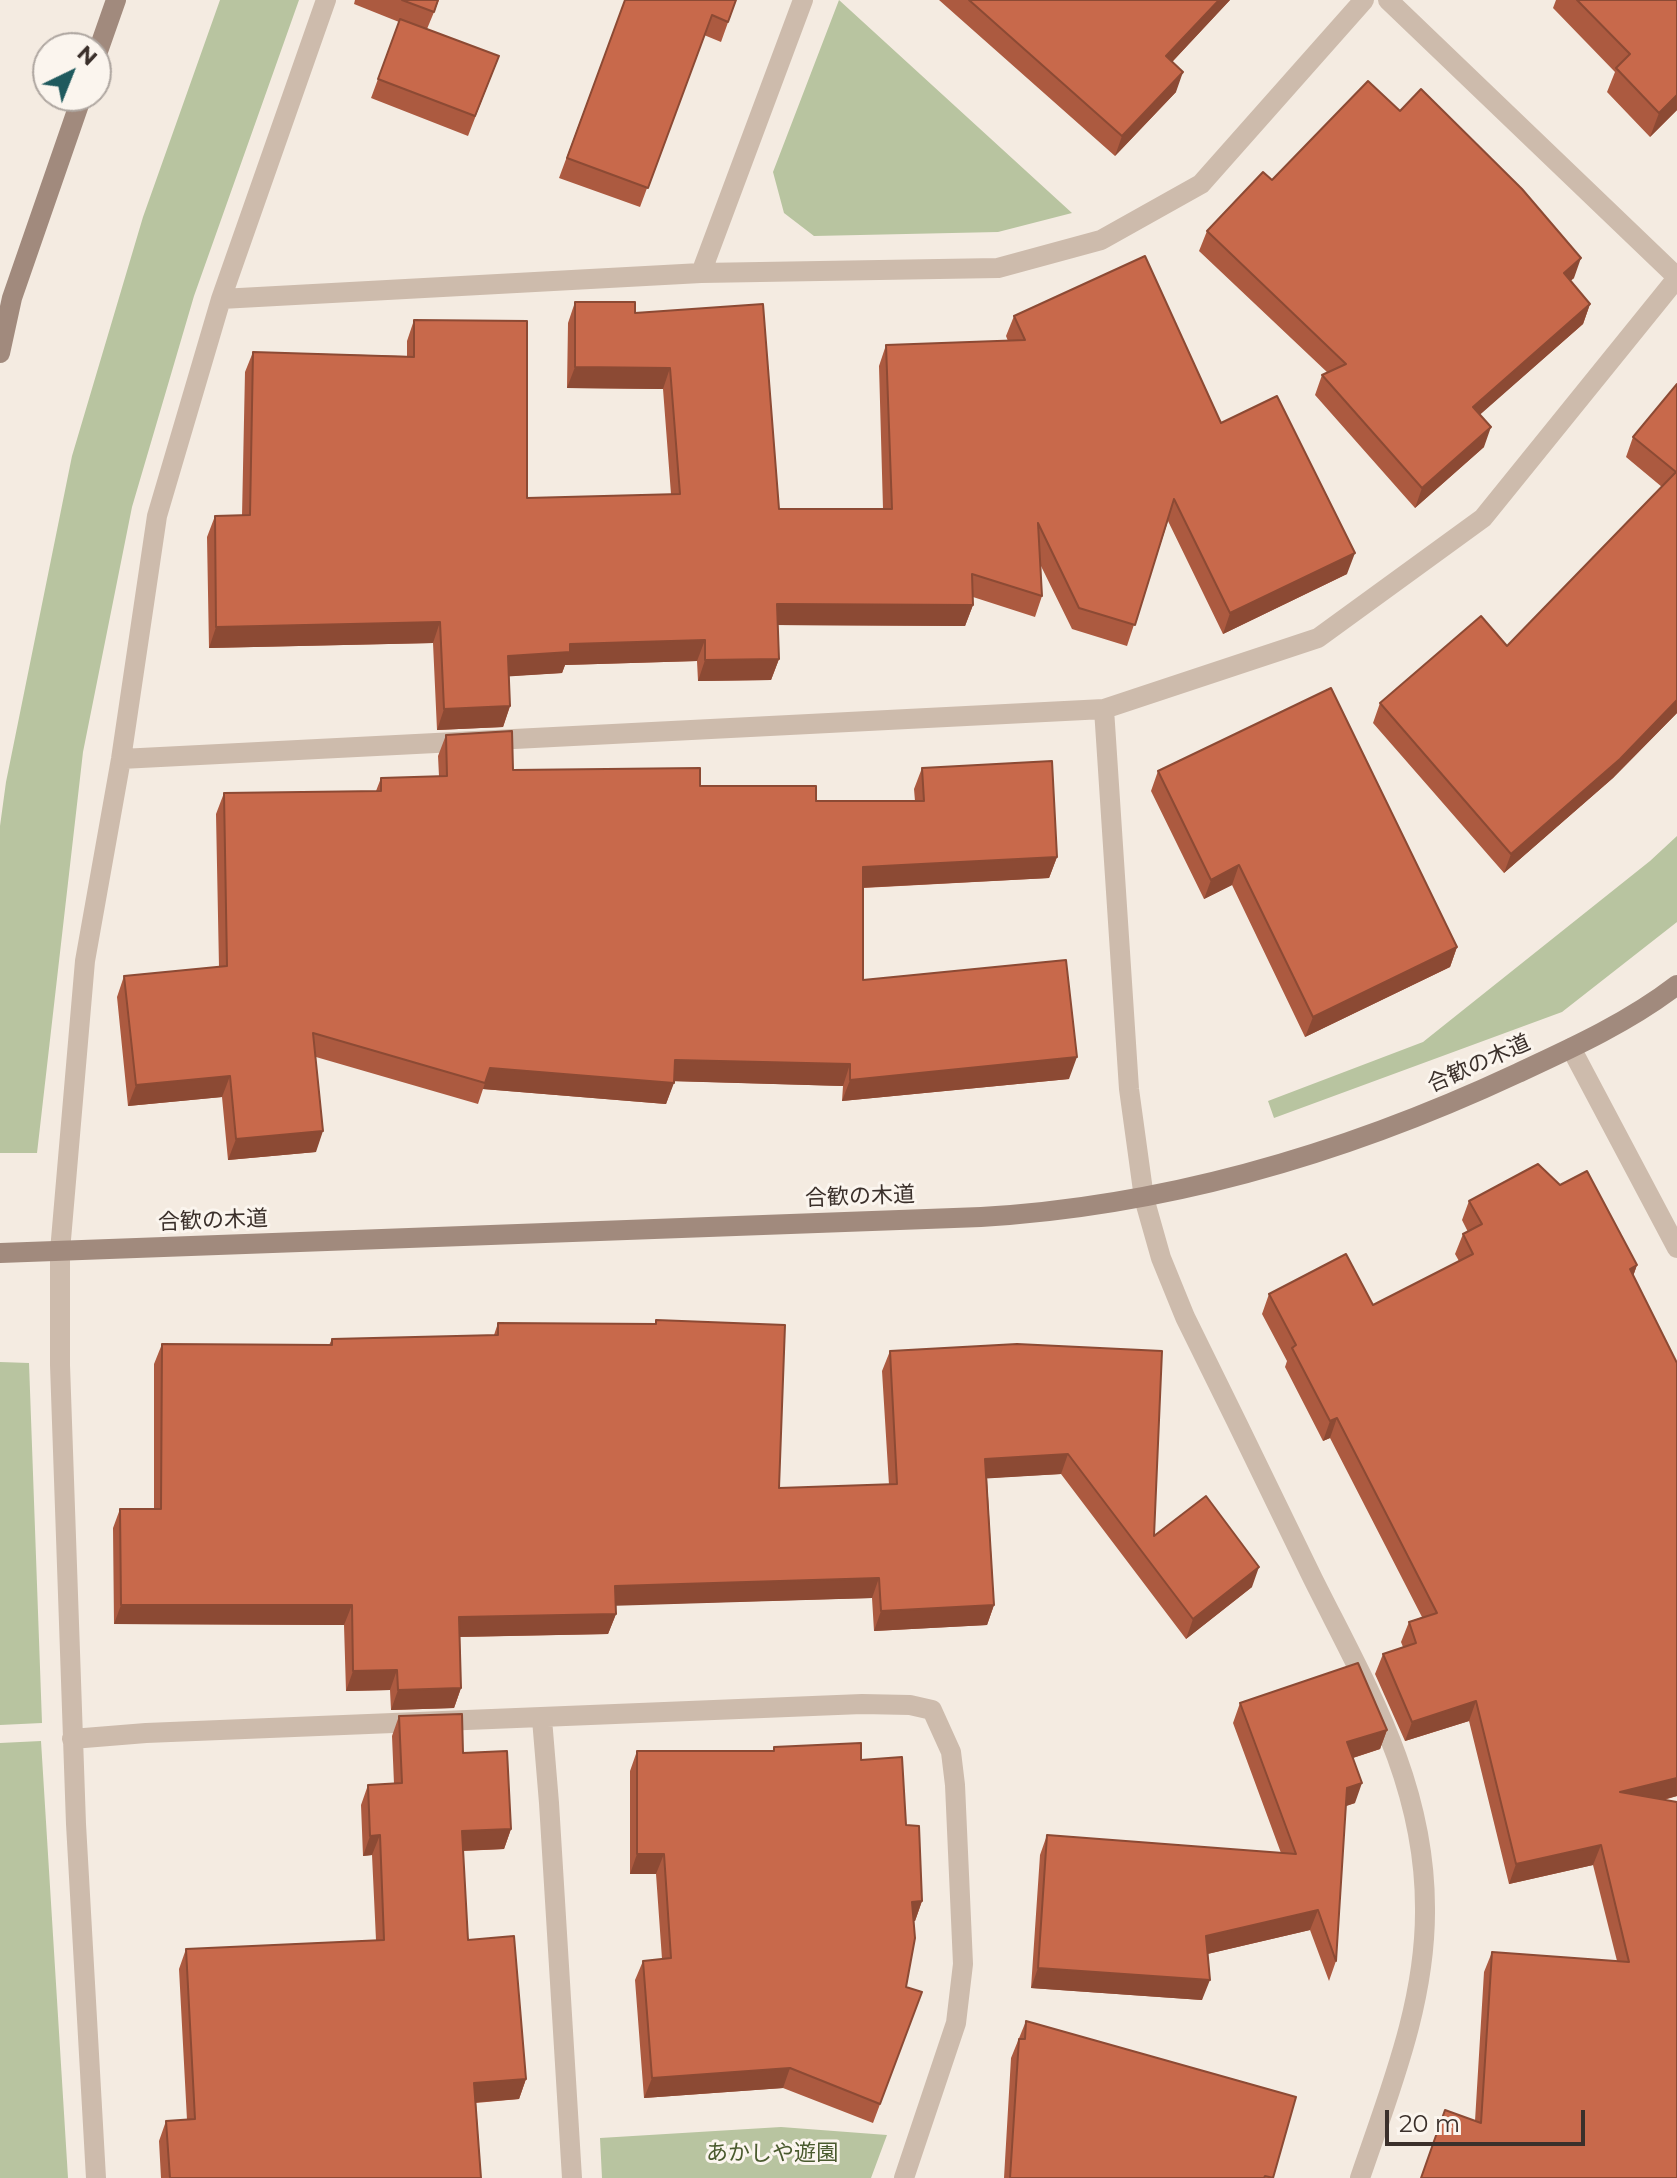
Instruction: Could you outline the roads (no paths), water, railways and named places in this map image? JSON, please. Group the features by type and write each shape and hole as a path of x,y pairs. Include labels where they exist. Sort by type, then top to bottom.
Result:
{"street":[{"path":"105,32 116,0"},
{"path":"96,2178 72,1739 60,1365 60,1251 85,961 121,759 157,516 221,299 326,0"},
{"path":"701,273 803,0"},
{"path":"221,299 701,273 998,268 1101,240 1201,184 1364,0"},
{"path":"121,759 1104,709 1318,638 1483,518 1677,277 1388,0"},
{"path":"0,353 12,298 76,112"},
{"path":"1104,709 1129,1089 1144,1198 1161,1258 1185,1317 1388,1729 1416,1814 1425,1909 1419,1990 1408,2035 1360,2178"},
{"name":"合歓の木道","path":"0,1253 995,1216 1047,1213 1144,1198 1276,1165 1389,1130 1571,1048 1657,1001 1677,985"},
{"path":"1571,1048 1677,1248"},
{"path":"72,1739 862,1704 910,1705 932,1710 951,1752 963,1964 952,2035 904,2178"},
{"path":"542,1719 572,2178"}],"park label":[{"name":"あかしや遊園","path":"772,2154"}]}
